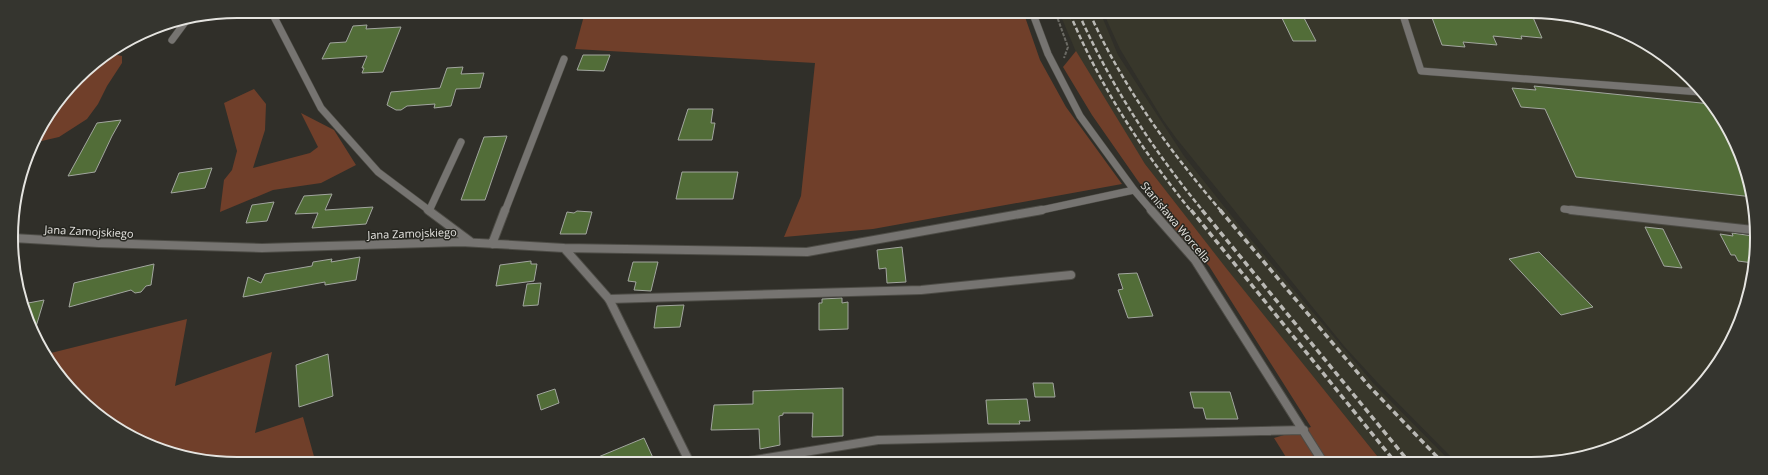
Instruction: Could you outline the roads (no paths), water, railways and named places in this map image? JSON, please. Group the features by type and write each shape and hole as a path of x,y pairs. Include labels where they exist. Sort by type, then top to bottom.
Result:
{"street":[{"path":"275,18 321,108 378,172 472,242"},
{"name":"Stanisława Worcella","path":"1034,18 1048,54 1080,116 1134,190 1195,260 1320,457"},
{"path":"1404,18 1421,71 1695,92"},
{"path":"172,40 183,24"},
{"path":"492,244 564,60"},
{"path":"429,211 461,142"},
{"name":"Jana Zamojskiego","path":"18,238 99,243 262,248 472,242 564,248 807,252 1041,210 1134,190"},
{"path":"1564,209 1750,230"},
{"path":"564,248 609,299 687,457"},
{"path":"609,299 920,290 1071,275"},
{"path":"774,457 878,440 1304,430"}],"railway":[{"path":"1072,18 1095,67 1123,117 1155,164 1191,211"},
{"path":"1081,18 1091,41 1134,117 1167,165 1203,211"},
{"path":"1092,18 1117,67 1148,117 1183,165 1221,211"},
{"path":"1191,210 1391,457"},
{"path":"1202,210 1405,457"},
{"path":"1220,210 1369,386 1437,457"}]}
